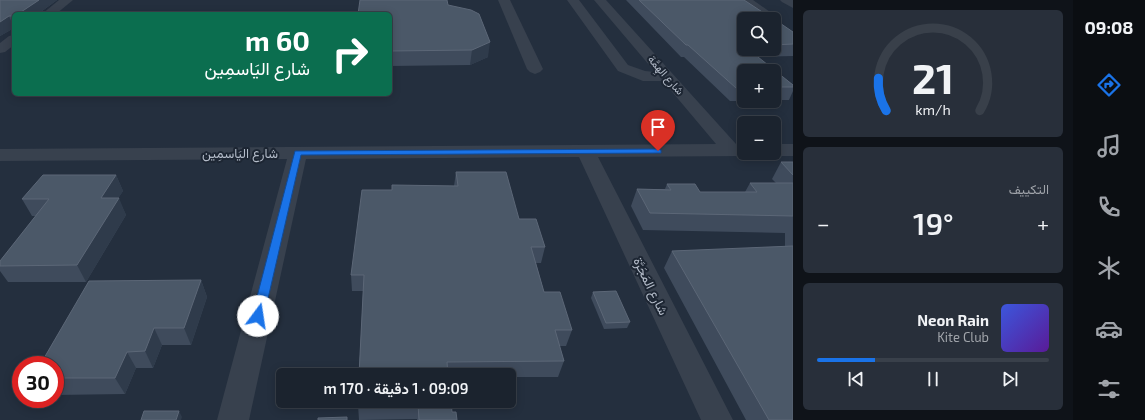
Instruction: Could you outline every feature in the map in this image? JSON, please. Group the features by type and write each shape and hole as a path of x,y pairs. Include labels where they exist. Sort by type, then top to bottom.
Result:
{"street":[{"path":"51,12 67,0"},
{"path":"504,0 535,70"},
{"path":"573,0 624,68 643,76 668,77"},
{"name":"شارع الهِمَّة","path":"600,0 668,77 737,149"},
{"path":"745,0 763,12"},
{"path":"786,0 793,4"},
{"path":"781,24 787,28"},
{"path":"0,49 12,40"},
{"name":"شارع اليَاسمِين","path":"3,157 737,150"},
{"path":"781,150 793,150"},
{"name":"شارع المَجَرَّة","path":"586,152 717,420"},
{"path":"233,420 298,153"}],"building":[{"path":"0,0 39,0 21,12 12,12 12,16 9,16 0,22"},
{"path":"360,0 447,0 448,5 471,10 479,14 490,42 472,50 392,51 392,12 358,12"},
{"path":"639,0 744,0 762,12 737,12 737,56 757,56 767,64 737,64 737,88 688,45 686,45"},
{"path":"781,24 793,32 793,44 781,45"},
{"path":"781,75 793,85 793,87 781,87"},
{"path":"781,162 793,162 793,175"},
{"path":"456,172 506,172 519,219 536,219 545,247 531,247 544,292 560,292 572,330 555,330 564,361 447,362 447,368 359,368 364,275 351,275 362,190 392,190 392,185 458,186"},
{"path":"43,175 116,175 101,198 119,198 77,265 0,266 0,261 49,199 22,199"},
{"path":"750,183 793,183 793,216 650,213 637,189 671,190 667,184 695,184 700,192 757,192"},
{"path":"793,246 793,420 769,420 672,251"},
{"path":"201,280 184,328 154,328 145,351 127,352 115,378 64,378 64,356 45,356 89,281"},
{"path":"616,291 630,322 606,323 593,292"},
{"path":"418,408 452,408 452,412 456,412 457,420 419,420"},
{"path":"144,411 179,411 176,420 141,420"},
{"path":"347,417 347,420 318,420 318,418"}],"route":[{"path":"258,316 298,153 658,151"}]}
